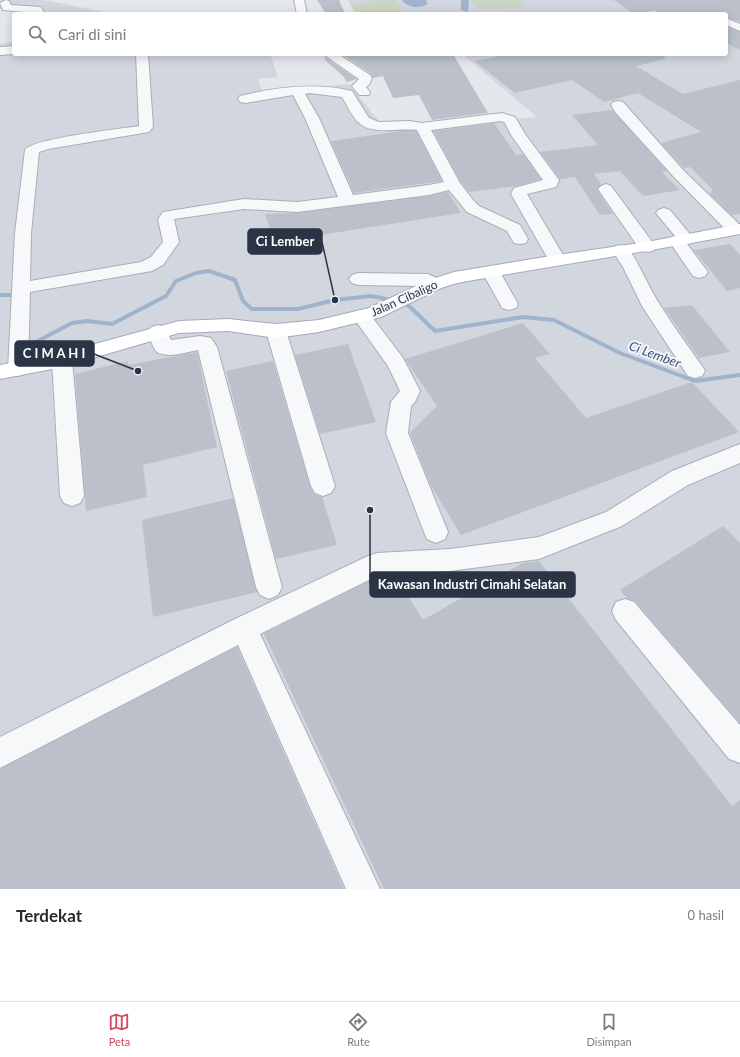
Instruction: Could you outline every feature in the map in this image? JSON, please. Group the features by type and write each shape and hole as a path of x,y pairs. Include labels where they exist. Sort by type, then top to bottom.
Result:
{"main road":[{"name":"Jalan Cibaligo","path":"9,371 62,360 179,327 208,324 276,331 313,327 374,313 435,284 454,278 557,260 647,247 738,230"}],"street":[{"path":"299,0 302,12"},
{"path":"5,3 7,8 36,9 40,12"},
{"path":"728,16 740,28"},
{"path":"0,51 12,50"},
{"path":"9,371 20,288 23,233 32,150 45,145 144,129 146,127 142,56"},
{"path":"332,56 347,64 366,78 365,82 358,86 364,92"},
{"path":"245,100 313,90 347,94 364,121 372,124 422,127 507,117 551,180 551,184 524,190 519,194 557,260"},
{"path":"298,92 312,118 347,200"},
{"path":"618,105 679,174 738,230"},
{"path":"422,127 453,184 473,209 504,222 514,228 520,239"},
{"path":"20,288 146,267 157,261 171,242 166,220 169,215 244,204 286,208 429,190 453,184"},
{"path":"606,189 647,247"},
{"path":"664,213 699,272"},
{"path":"621,250 632,267 651,306 696,371"},
{"path":"491,272 509,304"},
{"path":"358,279 428,280 435,284"},
{"path":"362,316 396,363 410,391 411,394 401,402 397,433 436,532"},
{"path":"276,331 323,486"},
{"path":"158,332 163,346 166,348 200,343 204,343 207,346 269,587"},
{"path":"62,360 72,496"},
{"path":"0,753 244,628 378,564 450,560 539,548 614,519 680,478 740,453"},
{"path":"624,611 740,748"},
{"path":"244,628 363,889"}],"shaded area":[{"path":"0,0 44,0 103,12 22,12 0,9"},
{"path":"348,0 740,0 740,889 0,889 0,44 12,41 12,56 271,56 278,77 258,79 262,92 349,84 386,130 537,117 464,56 728,56 728,12 354,12"}],"green space":[{"path":"373,0 395,0 403,12 355,12 351,4 374,2"},
{"path":"471,0 522,0 526,8 477,9"}],"water":[{"path":"402,0 426,0 428,4 421,7 414,7 407,5"}],"building":[{"path":"317,0 339,0 344,12 325,12"},
{"path":"614,0 740,0 740,22 728,18 728,12 656,12 656,10 631,12"},
{"path":"728,28 740,32 740,50 728,44"},
{"path":"344,56 454,56 488,113 432,120 419,95 393,98 383,76 373,78 371,74"},
{"path":"499,56 664,56 665,59 636,66 683,94 740,80 740,214 732,215 710,194 713,190 690,167 684,168 661,143 701,132 638,93 604,102 572,80 515,93 474,61"},
{"path":"326,58 357,79 347,82 343,76 324,59"},
{"path":"612,110 667,171 662,172 680,190 643,196 620,171 594,174 601,184 597,190 613,214 600,215 575,177 560,179 540,152 598,145 572,115"},
{"path":"494,123 516,155 523,154 541,179 516,186 469,192 461,182 433,131"},
{"path":"403,131 416,131 442,181 354,193 331,141"},
{"path":"448,192 461,213 275,242 265,214 297,213 429,196"},
{"path":"730,244 740,255 740,288 727,291 694,250"},
{"path":"692,305 730,352 699,358 664,308"},
{"path":"523,323 550,354 535,358 586,418 692,382 739,432 461,535 430,484 410,433 437,406 405,359"},
{"path":"348,344 376,422 320,434 295,355"},
{"path":"197,352 217,447 143,465 147,497 86,511 75,374 128,361 128,365"},
{"path":"273,361 310,486 314,494 322,497 337,545 276,559 226,371"},
{"path":"233,498 257,592 153,617 142,520"},
{"path":"723,526 740,543 740,723 635,601 627,598 620,590"},
{"path":"539,561 732,806 740,800 740,889 384,889 264,634 379,576 395,576 423,620 523,563"},
{"path":"237,647 344,889 0,889 0,769"}],"waterway":[{"path":"465,0 465,10"},
{"name":"Ci Lember","path":"23,345 32,344 72,323 87,321 112,324 166,296 176,281 196,273 209,271 235,280 243,301 252,309 298,309 335,300 371,296 392,300"},
{"name":"Ci Lember","path":"0,295 16,295"},
{"name":"Ci Lember","path":"401,303 408,305 435,331 523,317 554,320 620,353 695,381 740,375"}],"place":[{"name":"Ci Lember","path":"335,300"},
{"name":"C I M A H I","path":"138,371"},
{"name":"Kawasan Industri Cimahi Selatan","path":"370,510"}]}
